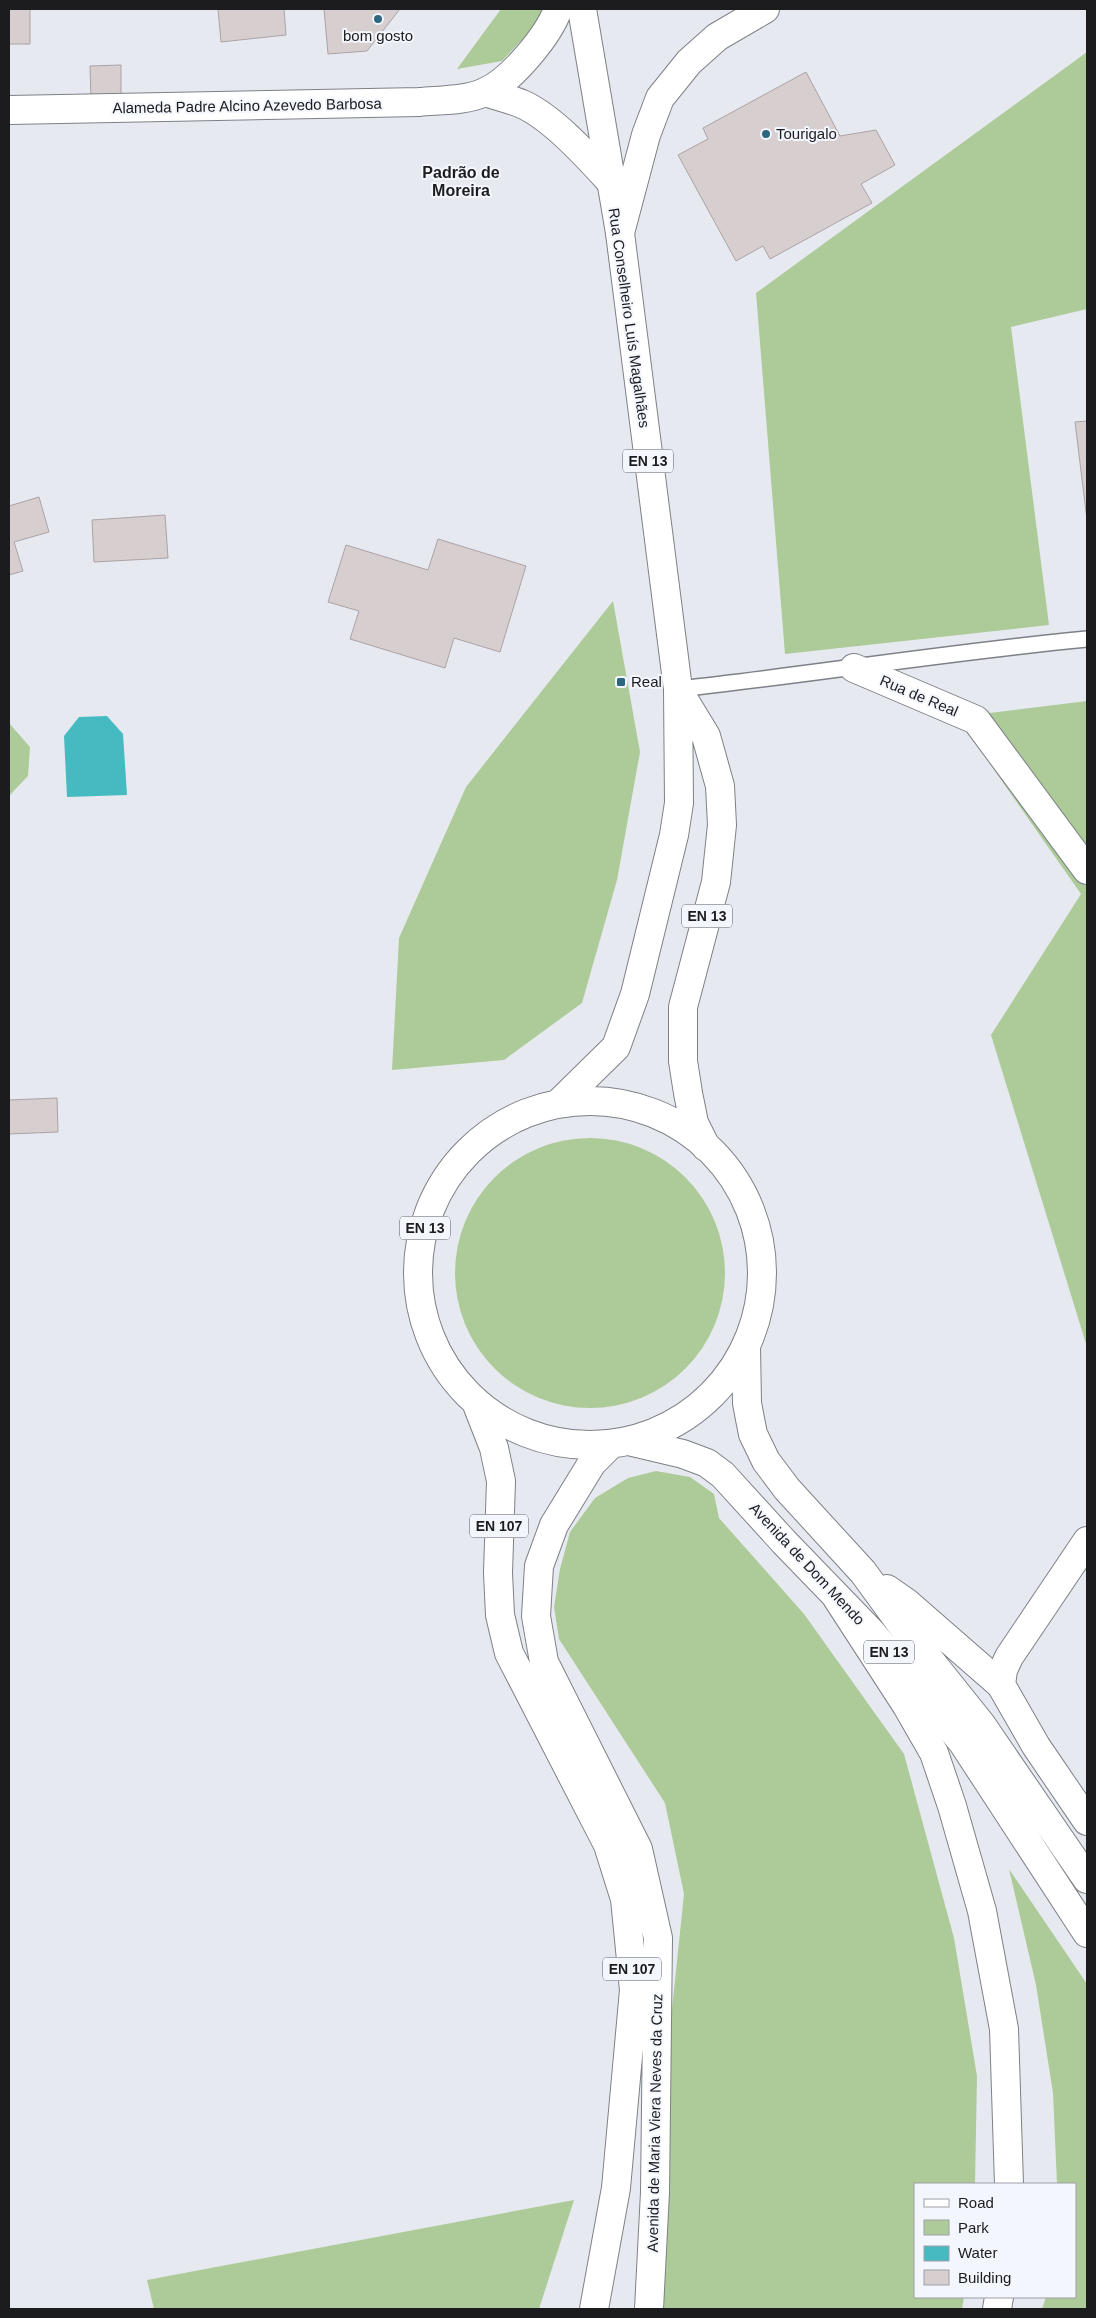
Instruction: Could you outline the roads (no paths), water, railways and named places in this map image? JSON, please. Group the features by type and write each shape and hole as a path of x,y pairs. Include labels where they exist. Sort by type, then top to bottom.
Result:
{"main road":[{"name":"Alameda Padre Alcino Azevedo Barbosa","path":"9,110 419,102 454,99 485,92 511,73 531,53 554,20 558,9"},
{"name":"Rua Conselheiro Luís Magalhães","path":"558,1104 616,1047 635,994 674,835 679,803 678,689 620,233 582,9"},
{"path":"620,233 646,135 660,98 689,62 717,36 765,9"},
{"name":"Alameda Padre Alcino Azevedo Barbosa","path":"485,92 524,104 577,145 610,181"},
{"name":"Rua de Real","path":"854,668 976,720 1087,870"},
{"name":"Rua Conselheiro Luís Magalhães","path":"678,689 706,736 720,786 722,825 716,882 683,1008 683,1062 688,1093 694,1123 706,1147"},
{"name":"EN 13","path":"588,1101 618,1103 648,1111 673,1122 706,1147 721,1161 739,1187 752,1212 760,1242 762,1271 760,1302 746,1346 723,1382 704,1402 678,1421 620,1443 574,1445 547,1439 521,1430 476,1402 457,1382 442,1360 430,1336 419,1285 419,1258 432,1206 444,1184 460,1162 478,1143 515,1119 558,1104 588,1101"},
{"name":"Avenida de Dom Mendo","path":"746,1346 747,1403 753,1434 759,1448 786,1489 863,1572 901,1624 981,1724 1087,1879"},
{"name":"Avenida de Maria Viera Neves da Cruz","path":"476,1402 494,1448 501,1481 498,1573 500,1616 509,1653 608,1845 625,1899 634,1990 616,2188 594,2309"},
{"name":"Avenida de Maria Viera Neves da Cruz","path":"620,1443 592,1463 554,1525 539,1566 536,1616 544,1662 638,1849 658,1938 655,2192 649,2309"},
{"name":"Avenida de Dom Mendo","path":"620,1443 683,1454 707,1463 723,1475 902,1667 963,1743 1087,1933"},
{"path":"1001,1685 1003,1670 1009,1657 1087,1541"},
{"path":"863,1572 907,1604 1001,1685 1036,1746 1087,1821"},
{"path":"838,1598 908,1706 934,1753 957,1825 982,1911 1004,2029 1009,2183"}],"lane":[{"path":"854,668 986,649 1087,639"},
{"name":"Rua de Real","path":"678,689 854,668"}],"water":[{"path":"107,716 123,734 127,795 67,797 64,736 79,717"}],"place":[{"name":"bom gosto","path":"378,19"},
{"name":"Tourigalo","path":"766,134"},
{"name":"Real","path":"621,682"}],"district":[{"name":"Padrão de Moreira","path":"461,181"}]}
